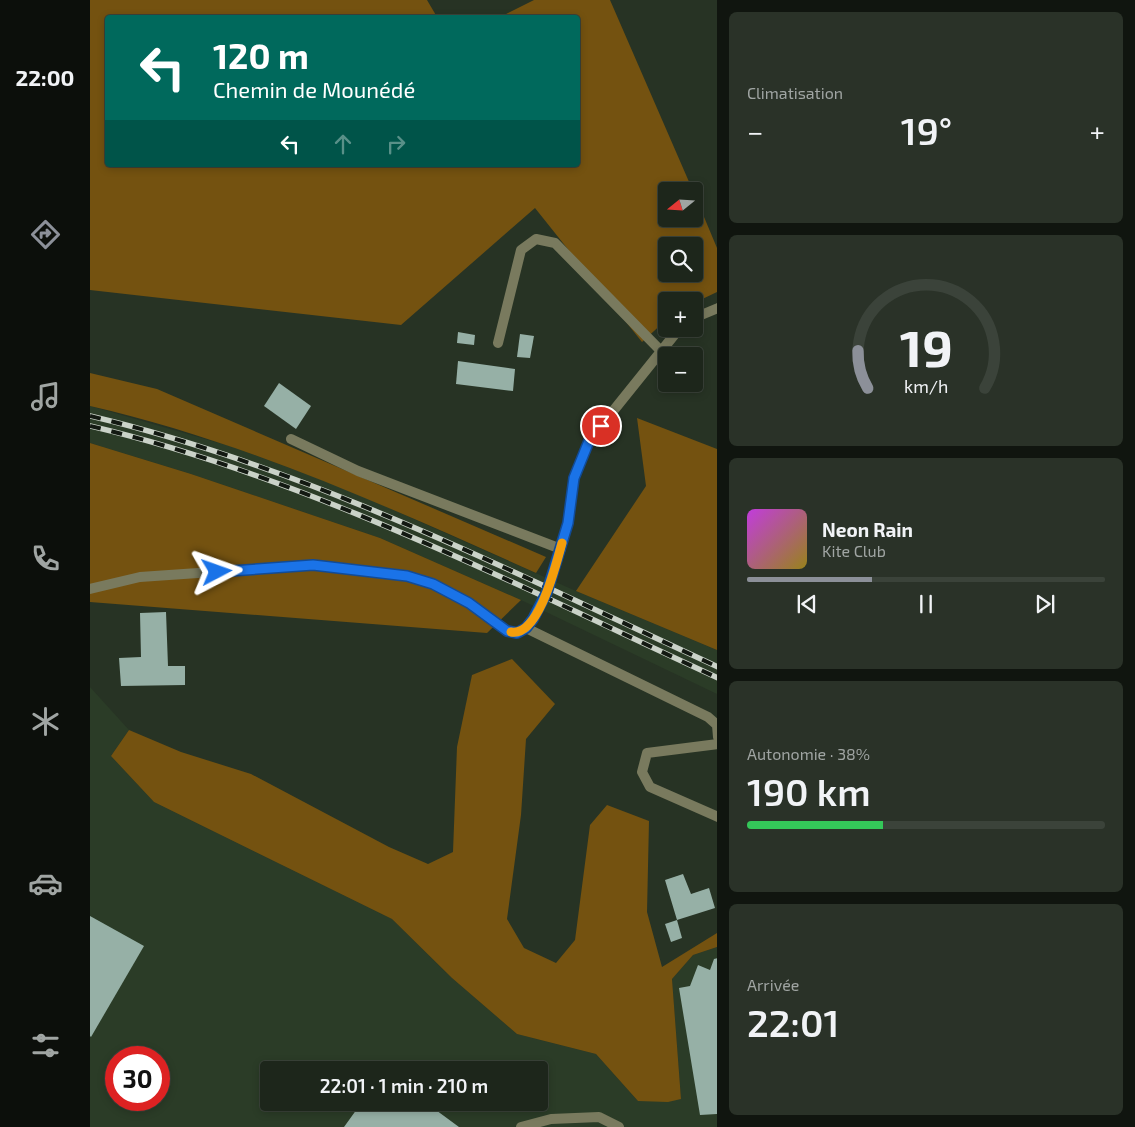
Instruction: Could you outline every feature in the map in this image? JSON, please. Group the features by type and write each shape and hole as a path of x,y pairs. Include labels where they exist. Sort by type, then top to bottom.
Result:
{"street":[{"path":"498,343 521,250 536,238 555,243 658,348"},
{"path":"703,314 717,308"},
{"path":"664,347 672,337"},
{"path":"90,589 140,577 313,565 407,576 433,584 469,603 507,631 517,633 526,628 547,592 568,523 574,478 589,441 658,355"},
{"path":"290,438 358,471 560,549"},
{"path":"526,628 708,717 717,725"},
{"path":"717,744 647,754 642,772 650,787 717,817"},
{"path":"521,1127 551,1119 599,1116 619,1127"}],"shaded area":[{"path":"90,0 427,0 436,15 105,15 105,167 580,167 580,15 504,15 534,0 610,0 689,182 658,182 658,228 702,228 703,215 717,248 717,292 703,299 703,292 658,292 658,327 642,342 535,208 401,325 90,290"},
{"path":"90,373 157,389 546,557 536,573 372,501 261,458 205,438 90,406"},
{"path":"90,406 233,447 344,488 576,591 717,650 717,694 521,600 380,538 191,474 90,443"},
{"path":"637,418 717,449 717,650 576,591 646,486"},
{"path":"90,443 191,474 380,538 521,600 487,633 90,602"},
{"path":"512,659 555,704 526,739 521,815 507,919 524,948 556,963 575,940 590,825 607,805 649,821 647,912 662,967 717,933 717,947 693,955 672,979 681,1099 668,1102 638,1101 596,1054 517,1034 452,978 392,919 154,802 111,756 129,730 181,752 251,774 389,847 428,864 453,852 457,747 472,675"},
{"path":"90,687 129,730 111,756 154,802 392,919 452,978 517,1034 596,1054 638,1101 681,1099 672,979 693,955 717,947 717,1127 90,1127"}],"building":[{"path":"458,332 475,335 474,345 457,343"},
{"path":"520,334 534,336 530,358 517,357"},
{"path":"458,361 515,369 513,391 456,384"},
{"path":"279,383 311,406 296,429 264,406"},
{"path":"166,612 168,666 185,666 185,685 121,686 119,658 141,657 140,613"},
{"path":"683,874 691,894 709,888 715,908 677,920 665,880"},
{"path":"90,916 144,946 91,1037 90,1036"},
{"path":"677,920 682,938 671,942 665,924"},
{"path":"717,958 717,1114 700,1115 679,988 690,986 698,965 710,970 714,959"},
{"path":"356,1111 437,1111 459,1127 344,1127"}],"railway":[{"path":"90,416 172,438 332,493 488,560 717,667"},
{"path":"90,426 171,448 251,474 331,504 410,536 488,571 717,678"}],"slow traffic":[{"path":"511,632 517,633 526,628 533,619 547,592 562,543"}],"route":[{"path":"217,572 313,565 407,576 433,584 469,603 507,631 517,633 526,628 533,619 547,592 568,523 574,478 589,441 601,426"}]}
